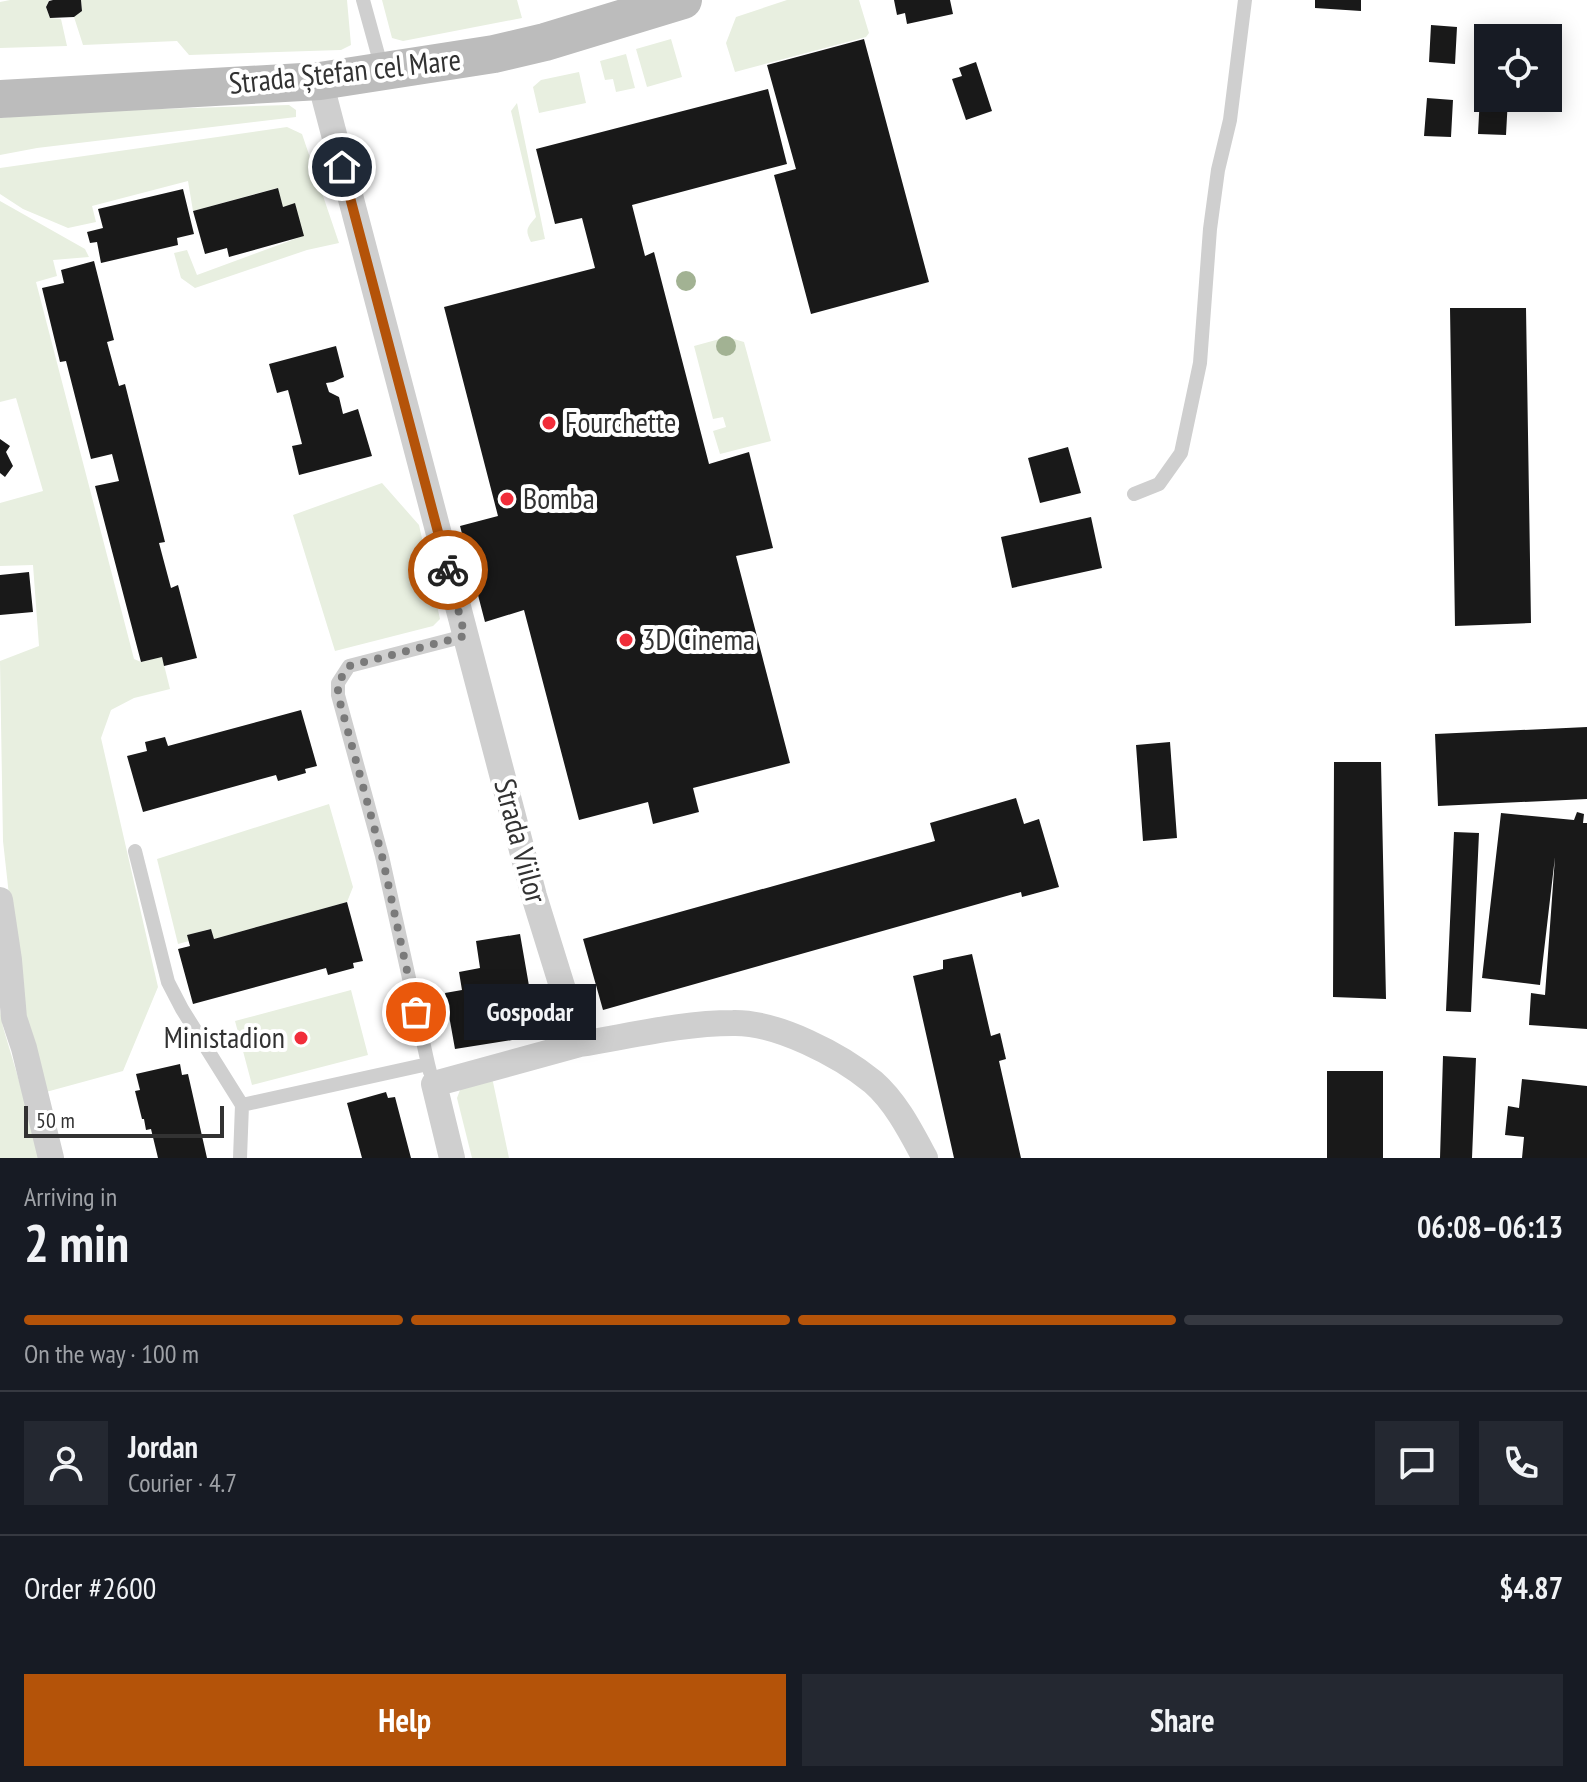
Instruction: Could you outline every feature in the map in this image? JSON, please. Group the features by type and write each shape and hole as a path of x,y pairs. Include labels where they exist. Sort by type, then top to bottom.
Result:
{"main road":[{"name":"Strada Ștefan cel Mare","path":"0,99 320,81 494,54 545,42 683,0"}],"street":[{"name":"Strada Viilor","path":"320,81 534,896 580,1044"},
{"path":"0,900 14,1018 51,1158"},
{"path":"452,1158 431,1074 580,1044 735,1022 781,1031 839,1059 875,1083 905,1120 925,1158"}],"lane":[{"path":"363,0 382,72"},
{"path":"1134,494 1159,484 1181,453 1200,363 1210,229 1218,170 1230,120 1245,0"},
{"path":"242,1105 431,1074 382,856 338,695 338,683 349,666 465,636"},
{"path":"135,851 168,982 242,1105 240,1158"}],"green space":[{"path":"49,0 46,7 50,18 61,19 67,46 0,48 0,2"},
{"path":"81,0 347,0 351,45 341,50 189,55 177,41 83,45 74,17 82,11"},
{"path":"382,0 517,0 522,18 403,41 392,38"},
{"path":"787,0 859,0 869,33 866,37 735,72 726,43 736,17"},
{"path":"671,39 682,77 647,87 636,49"},
{"path":"626,54 635,88 616,92 613,79 605,80 600,61"},
{"path":"579,72 586,103 539,113 533,87 541,80"},
{"path":"517,103 545,239 531,242 528,228 536,217 511,111"},
{"path":"289,105 296,110 296,117 0,155 0,118 63,112"},
{"path":"287,127 302,134 339,243 307,250 195,288 181,278 174,253 187,250 197,275 303,236 295,204 283,207 277,188 193,211 188,181 92,206 96,222 68,228 23,209 0,194 0,168"},
{"path":"0,201 85,249 89,257 53,260 57,276 36,282 134,659 141,662 162,657 170,689 134,698 111,710 101,738 158,987 123,1071 46,1092 22,1013 3,841 0,661 39,646 33,565 0,566 0,503 43,491 16,398 0,402"},
{"path":"727,337 744,342 771,441 720,454 713,431 726,427 723,417 713,419 694,346"},
{"path":"382,483 419,525 440,619 433,626 335,651 293,515"},
{"path":"329,804 353,887 347,902 214,939 210,929 188,935 189,941 178,944 157,859"},
{"name":"Ministadion","path":"351,990 368,1055 252,1085 235,1021"},
{"path":"0,1010 3,1027 42,1158 0,1158"},
{"path":"490,1076 509,1158 472,1158 457,1098 463,1082"}],"building":[{"path":"53,0 81,0 82,11 74,17 50,18 46,7"},
{"path":"894,0 950,0 953,14 907,24 905,13 897,15"},
{"path":"1315,0 1361,0 1361,11 1315,8"},
{"path":"1431,25 1457,27 1455,64 1429,62"},
{"path":"864,39 929,282 811,314 774,175 796,169 767,65"},
{"path":"976,62 992,111 966,120 952,79 962,76 959,68"},
{"path":"768,89 787,164 632,205 645,256 654,252 709,464 749,452 773,548 736,556 790,763 693,788 699,812 653,824 648,802 579,820 524,610 485,622 460,526 498,516 444,307 595,268 582,218 555,224 536,149"},
{"path":"1427,98 1453,100 1451,137 1424,136"},
{"path":"1479,112 1507,112 1506,135 1478,134"},
{"path":"278,188 283,207 295,203 304,236 229,257 227,248 205,254 193,211"},
{"path":"183,189 194,234 177,238 178,245 101,263 97,242 90,243 87,232 103,228 98,209"},
{"path":"94,261 114,340 107,342 119,386 125,384 165,542 159,543 171,588 178,585 197,658 164,666 162,657 141,662 95,486 119,481 112,454 91,459 66,361 60,362 42,288 64,283 61,270"},
{"path":"1450,308 1526,308 1531,623 1455,626"},
{"path":"336,346 344,377 326,383 329,392 339,397 343,414 358,409 372,456 299,475 292,446 302,444 288,390 277,393 269,364"},
{"path":"0,439 10,446 6,452 13,466 5,477 0,473"},
{"path":"1068,447 1081,493 1040,503 1028,458"},
{"path":"1091,517 1102,568 1012,588 1001,537"},
{"path":"29,572 33,612 0,615 0,575"},
{"path":"301,710 317,766 305,769 306,773 278,781 276,775 143,812 127,756 147,751 145,742 165,737 168,746"},
{"path":"1587,727 1587,799 1438,806 1435,734"},
{"path":"1170,742 1177,838 1143,841 1136,745"},
{"path":"1334,762 1381,762 1386,999 1333,997"},
{"path":"1016,798 1024,824 1039,819 1059,887 1022,897 1021,892 603,1010 583,939 935,841 930,823"},
{"path":"1577,812 1584,814 1583,823 1587,823 1587,1029 1529,1025 1531,993 1545,995 1555,857 1540,985 1482,978 1501,813 1574,820"},
{"path":"1454,832 1479,833 1471,1012 1446,1011"},
{"path":"347,902 363,961 353,963 354,968 328,975 326,968 193,1004 178,949 190,946 187,935 211,929 214,939"},
{"path":"520,934 536,1026 511,1030 512,1040 455,1049 445,993 462,990 459,972 480,968 476,941"},
{"path":"972,954 991,1036 1000,1033 1006,1059 999,1061 1021,1158 954,1158 913,976 943,969 943,960"},
{"path":"1443,1056 1476,1058 1472,1158 1440,1158"},
{"path":"180,1064 182,1075 188,1074 207,1158 158,1158 151,1129 146,1130 142,1119 135,1091 140,1090 136,1074"},
{"path":"1327,1071 1383,1071 1383,1158 1327,1158"},
{"path":"1522,1079 1587,1086 1587,1158 1522,1158 1524,1137 1505,1135 1508,1106 1519,1108"},
{"path":"386,1092 388,1098 395,1097 411,1158 362,1158 347,1103"}],"way so far":[{"path":"416,1012 382,856 338,695 338,683 349,666 465,636 448,570"}],"place":[{"name":"Fourchette","path":"549,423"},
{"name":"Bomba","path":"507,499"},
{"name":"3D Cinema","path":"626,640"},
{"name":"Gospodar","path":"416,1012"},
{"name":"Ministadion","path":"301,1038"}],"route":[{"path":"342,167 448,570"}]}
